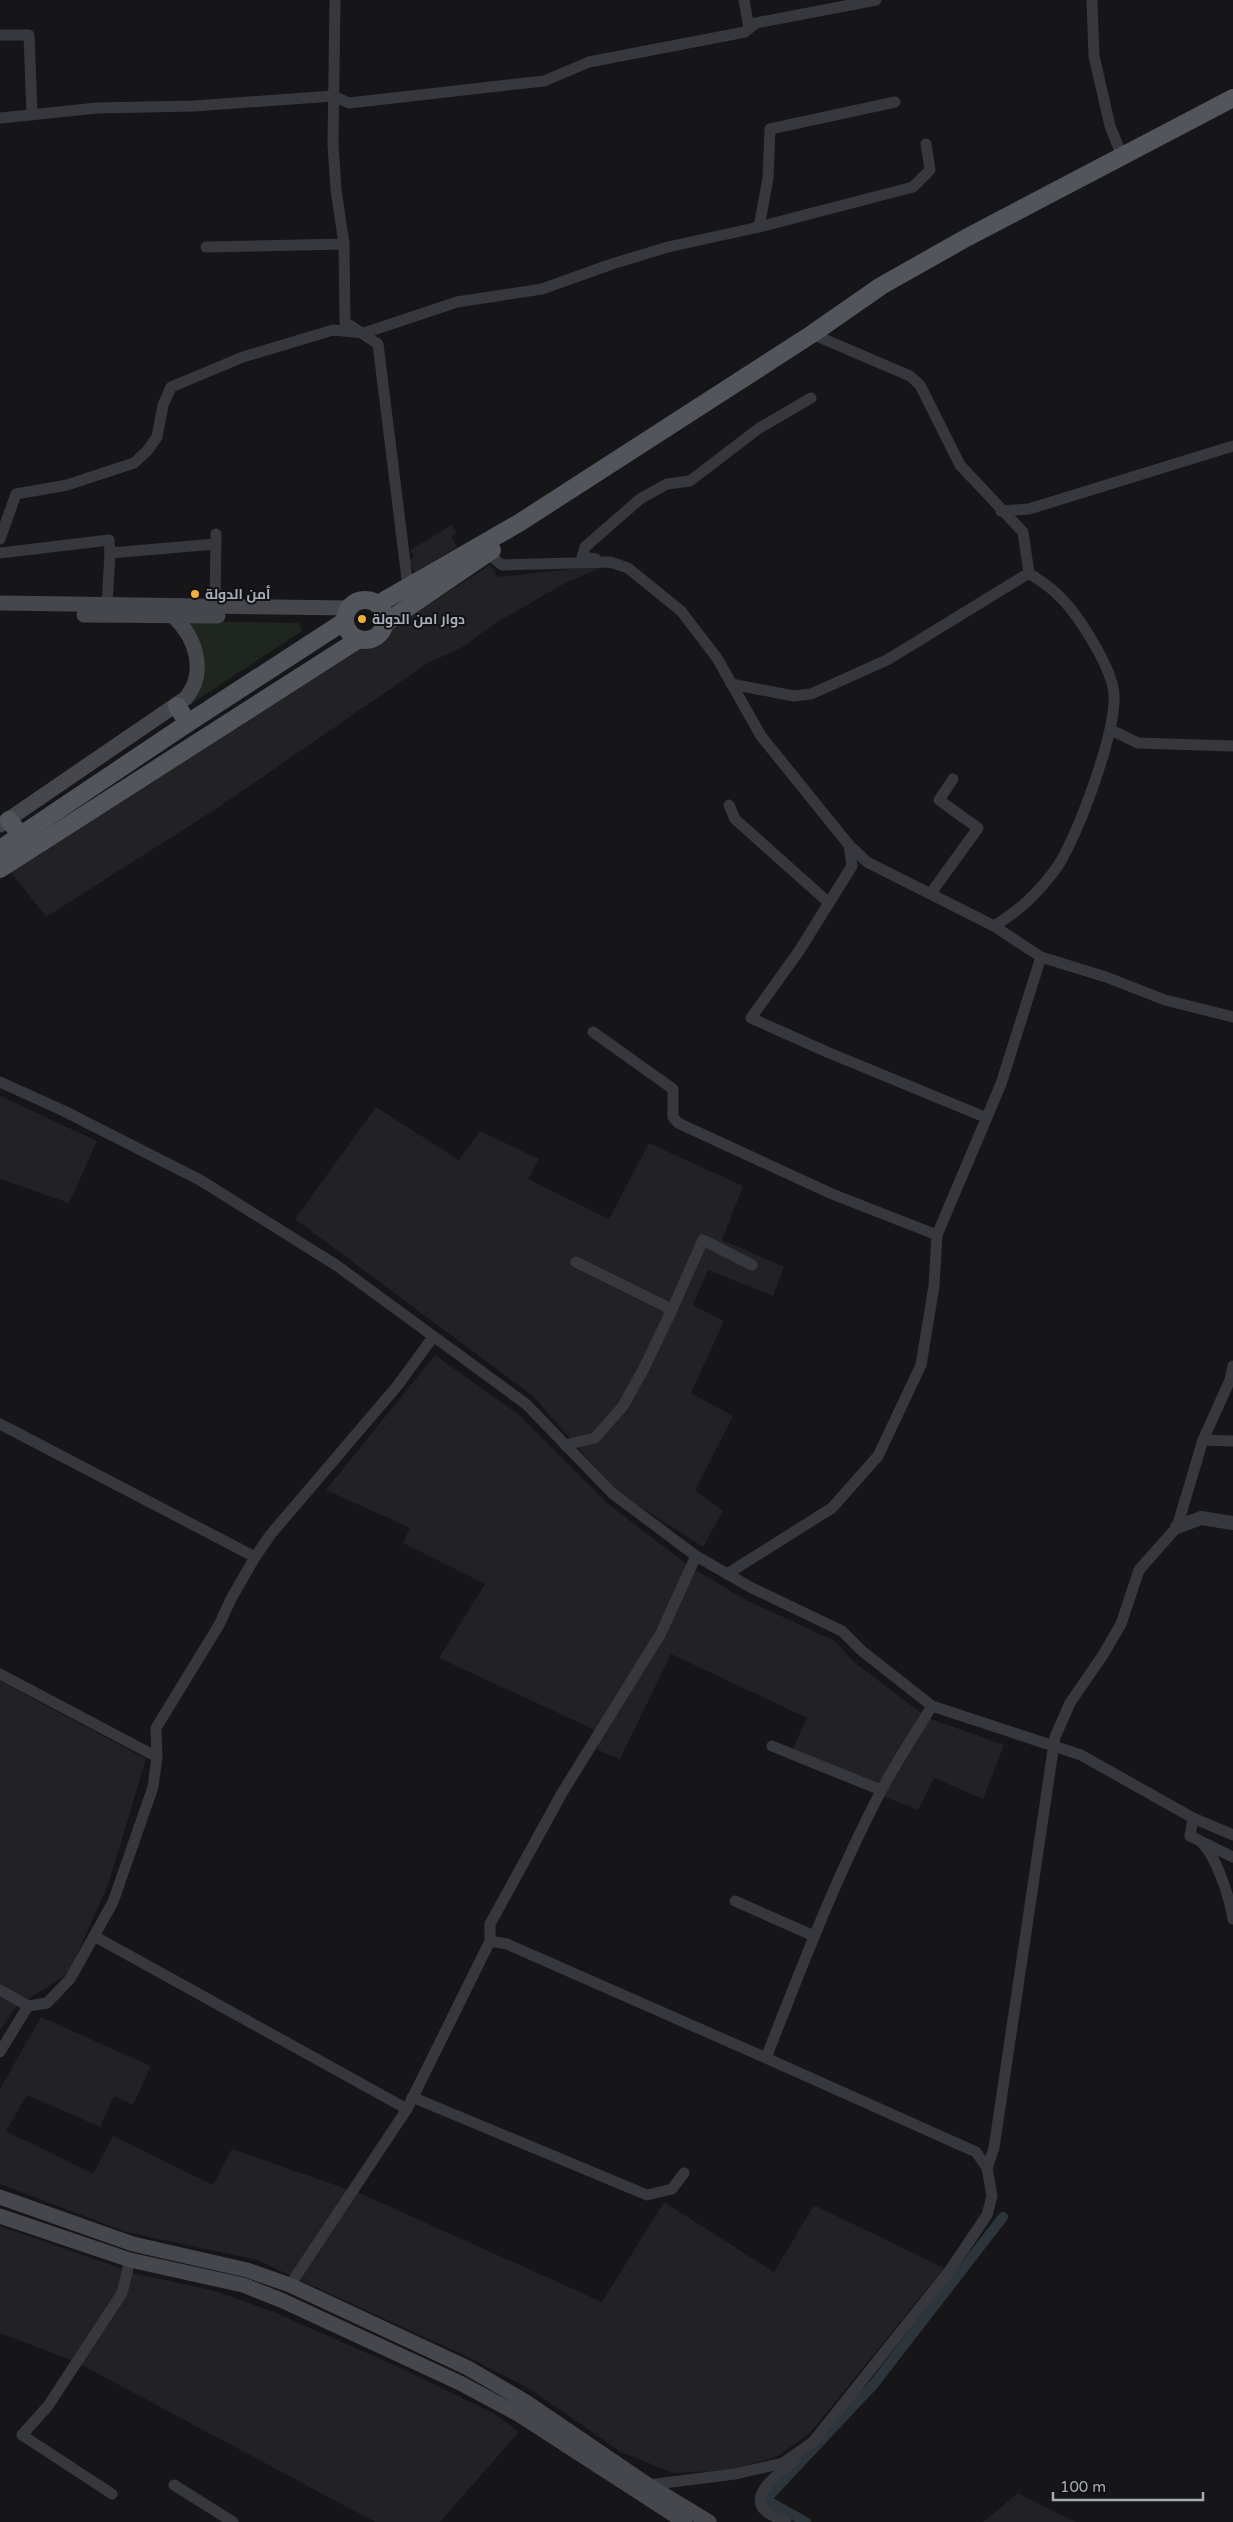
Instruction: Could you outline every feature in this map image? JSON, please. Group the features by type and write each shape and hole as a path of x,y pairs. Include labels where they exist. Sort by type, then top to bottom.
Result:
{"main road":[{"path":"0,869 26,842 188,723 346,616 362,600 378,604 519,523 812,334 881,286 1233,98"},
{"path":"0,849 26,842 359,639 376,637 385,623 488,554 519,523"},
{"path":"0,604 215,606 346,616"},
{"path":"378,604 385,616 385,623"},
{"path":"0,614 174,617 346,616"},
{"path":"346,616 348,630 359,639"},
{"path":"26,842 4,822 177,706 186,698 193,687 197,664 195,646 190,634 174,617"},
{"path":"177,706 188,723"},
{"path":"0,2197 133,2244 247,2270 290,2285 468,2368 526,2402 685,2522"},
{"path":"0,2216 130,2260 243,2285 281,2300 460,2383 518,2414 644,2490 709,2522"},
{"path":"130,2260 133,2244"}],"street":[{"path":"335,0 333,144 336,190 344,244 345,322 378,344 408,586"},
{"path":"744,0 749,28"},
{"path":"0,118 97,108 194,106 333,96 349,103 544,81 589,62 745,32 756,23 876,0"},
{"path":"1092,0 1094,56 1110,126 1122,156"},
{"path":"0,35 29,35 32,115"},
{"path":"759,227 768,178 770,129 895,102"},
{"path":"1,535 16,494 67,486 134,463 147,451 157,437 163,405 171,387 244,357 333,330 364,333 457,302 542,289 612,264 668,247 759,227 913,187 930,170 926,144"},
{"path":"206,247 344,244"},
{"path":"812,334 910,376 920,385 960,465 1001,511 1023,532 1029,573 1060,596 1094,644 1109,674 1114,694 1111,730 1097,773 1068,844 1056,869 1021,909 994,926"},
{"path":"811,398 758,429 690,481 667,484 640,499 585,547 582,556 628,568 681,611 717,658 761,736 849,845 867,862 994,926 1041,957 1106,977 1165,1000 1233,1017"},
{"path":"1001,511 1030,509 1233,446"},
{"path":"110,553 216,539 215,606"},
{"path":"0,552 109,540 107,605"},
{"path":"488,554 502,565 610,562"},
{"path":"731,684 794,696 811,694 887,660 1029,573"},
{"path":"1111,730 1138,743 1233,746"},
{"path":"931,894 978,828 938,800 953,779"},
{"path":"730,805 734,819 830,903"},
{"path":"849,845 852,866 799,951 751,1018 827,1052 987,1118"},
{"path":"727,1574 832,1508 878,1456 921,1365 934,1286 938,1235 1001,1084 1041,957"},
{"path":"593,1032 673,1090 673,1117 678,1123 832,1194 938,1235"},
{"path":"0,1082 64,1111 200,1180 336,1265 526,1404 612,1493 696,1556 752,1588 842,1631 862,1651 932,1706 1081,1755 1193,1818 1233,1835"},
{"path":"565,1445 595,1438 623,1406 644,1370 703,1240 752,1265"},
{"path":"576,1262 667,1307 670,1314"},
{"path":"0,1990 28,2006 47,2003 64,1985 112,1902 153,1787 157,1757 156,1728 220,1626 231,1599 255,1557 271,1534 398,1385 433,1337"},
{"path":"987,2168 994,2148 1055,1736 1070,1703 1103,1655 1121,1624 1140,1570 1177,1527 1203,1440 1230,1380 1233,1366"},
{"path":"0,1424 255,1557"},
{"path":"1203,1440 1233,1441"},
{"path":"1177,1527 1201,1518 1233,1523"},
{"path":"290,2285 407,2109 490,1941 490,1924 562,1793 661,1633 696,1556"},
{"path":"0,1674 157,1757"},
{"path":"766,2058 814,1936 881,1790 932,1706"},
{"path":"772,1746 881,1790"},
{"path":"1193,1818 1190,1836 1233,1857"},
{"path":"1201,1841 1210,1855 1230,1904 1233,1919"},
{"path":"735,1901 814,1936"},
{"path":"94,1936 407,2109"},
{"path":"490,1941 507,1944 976,2152 987,2168 992,2196 986,2215 950,2270 813,2442 763,2490 760,2499 762,2508 786,2522"},
{"path":"0,2052 28,2006"},
{"path":"412,2097 647,2195 672,2190 684,2173"},
{"path":"112,2494 22,2435 48,2406 122,2293 130,2260"},
{"path":"644,2490 735,2474 783,2463 813,2442"},
{"path":"174,2485 232,2522"}],"shaded area":[{"path":"452,525 456,533 451,536 457,547 415,572 409,561 414,557 410,550"},
{"path":"490,565 498,577 608,565 567,582 494,624 463,647 428,663 216,809 46,917 11,872"},
{"path":"183,621 299,623 302,631 186,707 195,693"},
{"path":"0,1096 97,1141 69,1203 0,1179"},
{"path":"376,1107 459,1160 480,1131 539,1159 528,1179 609,1219 649,1143 743,1186 722,1240 784,1267 773,1296 708,1270 693,1305 724,1321 691,1393 733,1416 695,1490 723,1511 703,1547 616,1491 533,1396 295,1219"},
{"path":"435,1355 518,1414 607,1503 689,1566 746,1600 835,1641 853,1661 926,1717 1004,1745 983,1799 934,1778 918,1810 788,1759 807,1718 671,1654 620,1759 598,1750 593,1729 439,1658 485,1584 403,1543 410,1528 326,1490"},
{"path":"0,1681 146,1759 109,1882 69,1973 16,2007 0,2030"},
{"path":"41,2017 151,2066 133,2105 114,2096 100,2127 27,2095 6,2131 93,2174 113,2136 213,2185 232,2149 364,2195 602,2302 664,2202 774,2272 814,2205 944,2268 810,2433 778,2456 734,2470 673,2473 619,2451 533,2391 474,2360 257,2260 126,2232 0,2184 0,2089"},
{"path":"0,2226 137,2274 212,2290 274,2312 392,2364 493,2413 519,2432 440,2522 375,2522 76,2362 0,2333"},
{"path":"1018,2493 1076,2522 983,2522"}],"waterway":[{"path":"806,2522 770,2502 768,2497 874,2384 1003,2217"}],"place":[{"name":"أمن الدولة","path":"195,594"},
{"name":"دوار امن الدولة","path":"362,619"}]}
